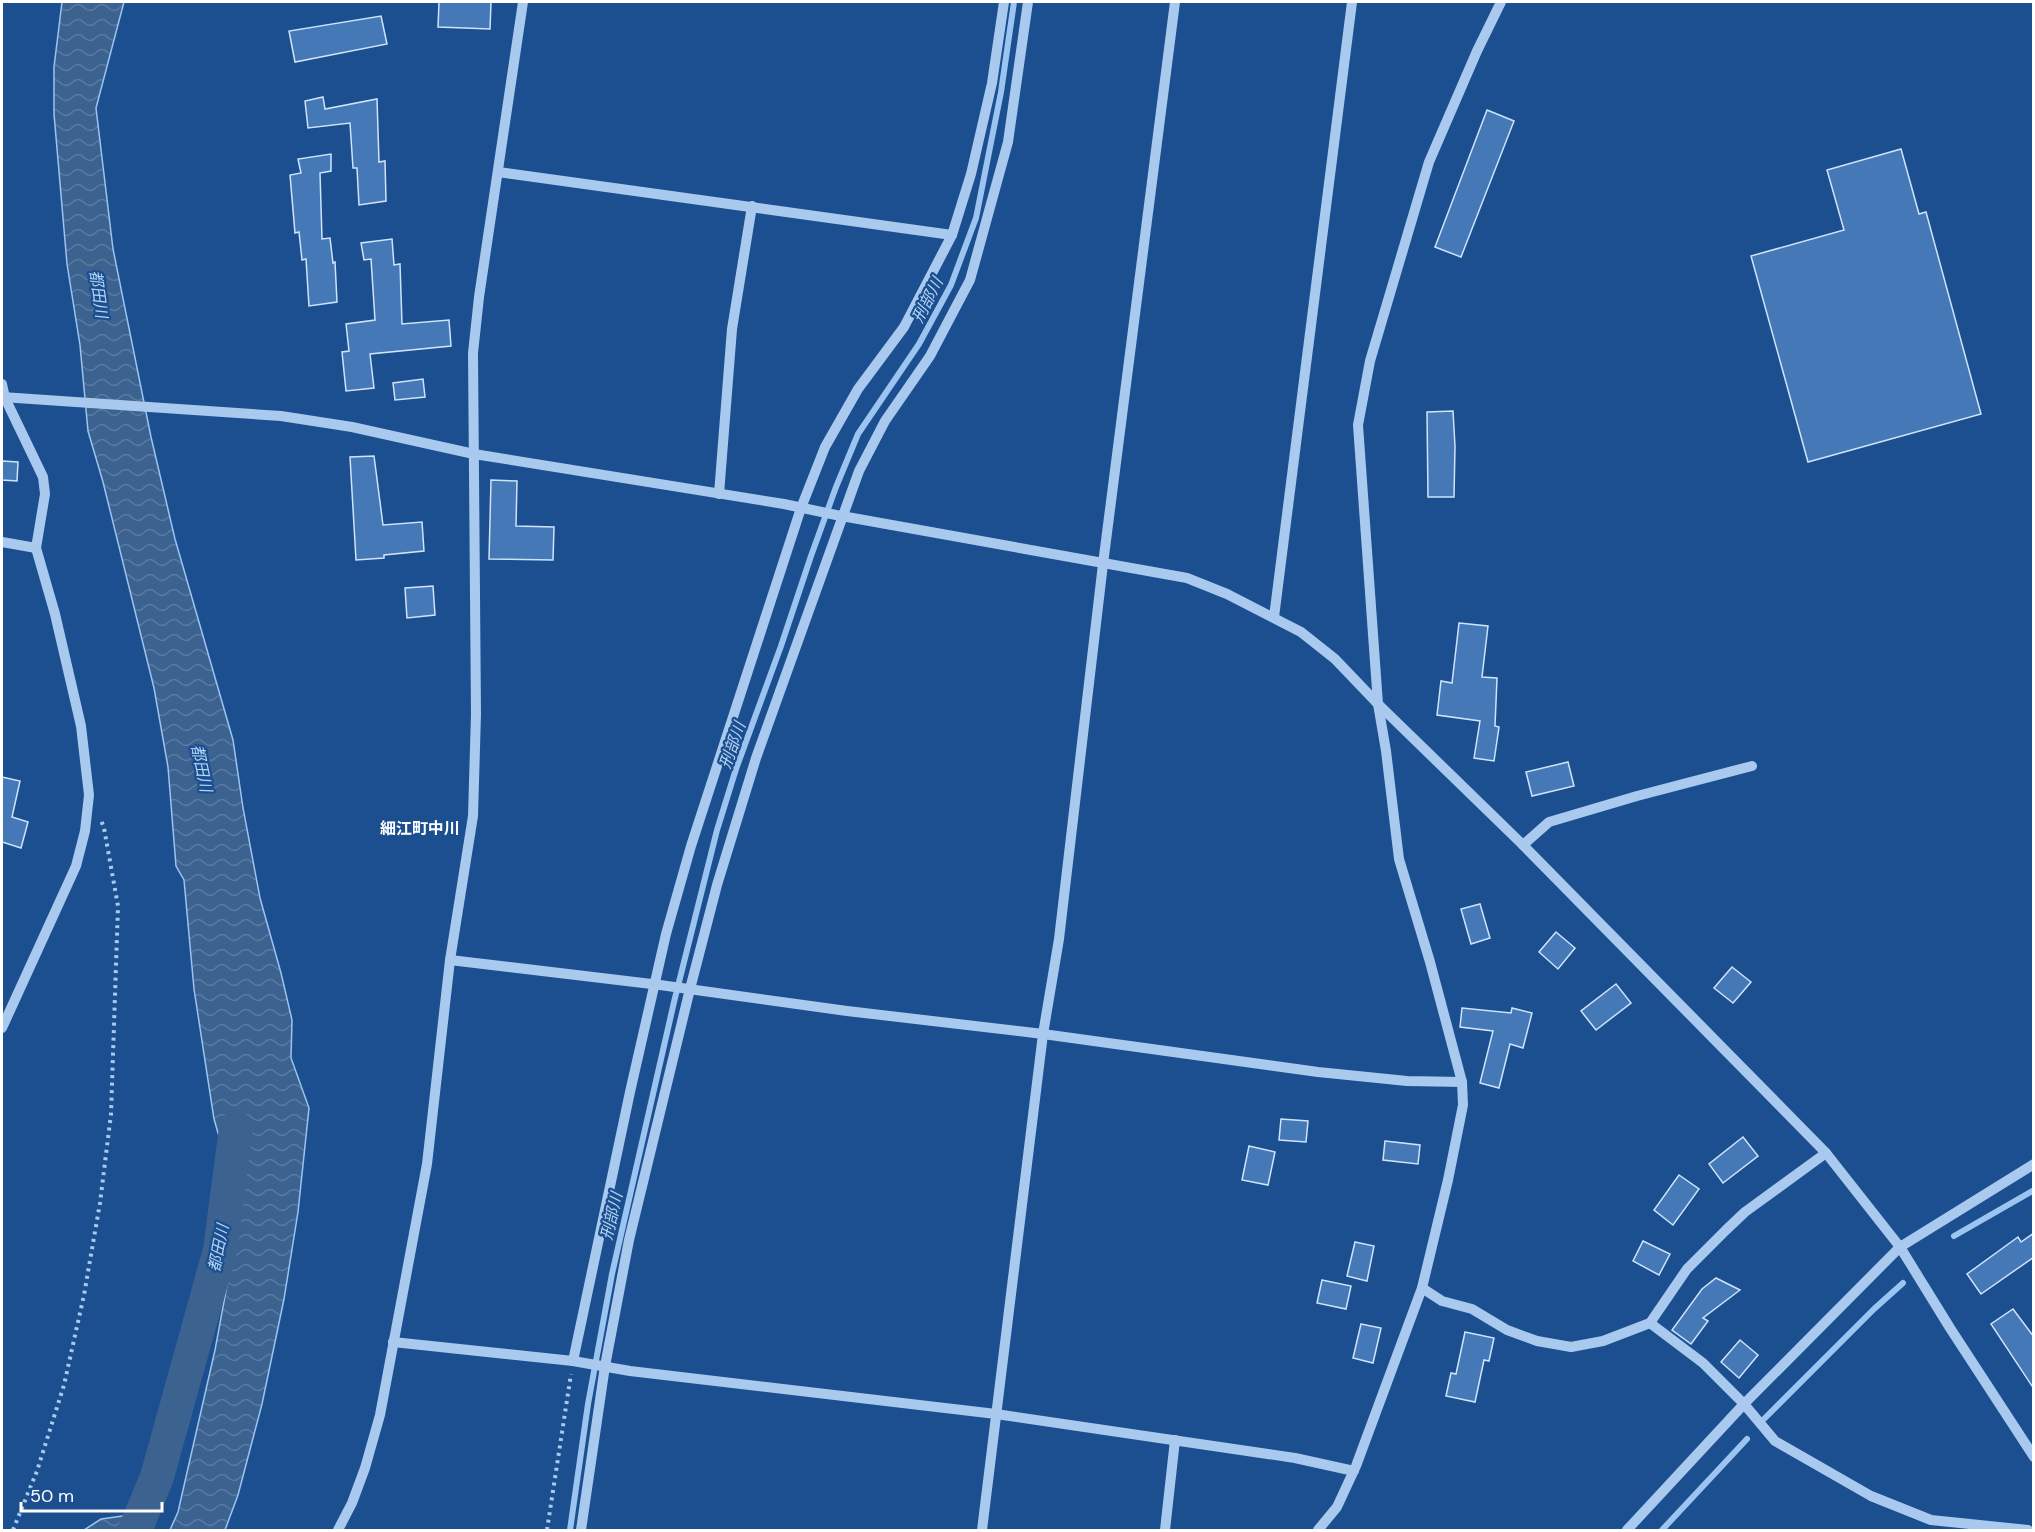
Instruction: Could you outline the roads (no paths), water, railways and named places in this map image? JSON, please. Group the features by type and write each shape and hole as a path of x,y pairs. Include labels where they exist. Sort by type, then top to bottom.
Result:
{"street":[{"path":"338,1530 365,1468 380,1415 427,1164 450,960 473,816 476,714 473,353 479,297 523,2"},
{"path":"573,1361 630,1092 658,985 666,934 691,846 825,447 858,389 904,327 952,235 970,174 992,83 1004,2"},
{"path":"581,1530 605,1366 629,1240 688,988 717,885 756,758 840,515 885,421 930,356 970,280 1008,142 1028,2"},
{"path":"982,1530 1043,1034 1059,939 1174,2"},
{"path":"1274,617 1352,2"},
{"path":"1318,1530 1337,1507 1354,1472 1413,1317 1448,1180 1463,1105 1462,1082 1399,858 1378,704 1358,425 1370,361 1429,162 1501,2"},
{"path":"498,172 952,235"},
{"path":"719,494 732,329 752,206"},
{"path":"2,384 3,398 44,477 45,494 36,548 52,603 81,726 89,795 85,831 76,866 2,1028"},
{"path":"3,398 281,416 352,427 474,454 803,508 1187,578 1274,617 1301,632 1335,659 1523,845 1826,1153 1900,1247 2034,1457"},
{"path":"2,542 36,548"},
{"path":"1523,845 1549,822 1752,766"},
{"path":"450,960 688,988 1318,1072 1407,1081 1462,1082"},
{"path":"1422,1288 1442,1301 1472,1309 1507,1330 1537,1341 1571,1347 1603,1341 1650,1323 1687,1269 1732,1224 1826,1153"},
{"path":"1627,1530 1744,1404 1900,1247 2034,1164"},
{"path":"1650,1323 1703,1363 1744,1404 1775,1441 1871,1496 1930,1525 2028,1530"},
{"path":"393,1342 573,1361 630,1371 996,1414 1295,1458 1354,1472"},
{"path":"1165,1530 1175,1440"}],"water":[{"path":"62,2 124,2 96,108 113,249 151,437 175,539 233,740 260,898 292,1020 291,1058 309,1108 298,1212 284,1299 262,1404 238,1495 225,1530 170,1530 178,1512 215,1350 236,1237 237,1199 214,1119 194,989 184,880 176,866 168,767 154,688 103,482 88,431 80,345 67,264 54,114 54,67"},
{"path":"130,1515 123,1530 84,1530 101,1519"}],"waterway":[{"name":"刑部川","path":"570,1530 588,1404 612,1274 674,1002 717,830 736,769 811,556 858,434 919,344 951,285 976,218 1001,92 1014,2"},
{"name":"都田川","path":"135,1530 157,1477 220,1250 236,1128"},
{"path":"1954,1236 2034,1190"},
{"path":"1764,1419 1903,1283"},
{"path":"1662,1530 1747,1439"}],"district":[{"name":"細江町中川","path":"420,828"}]}
